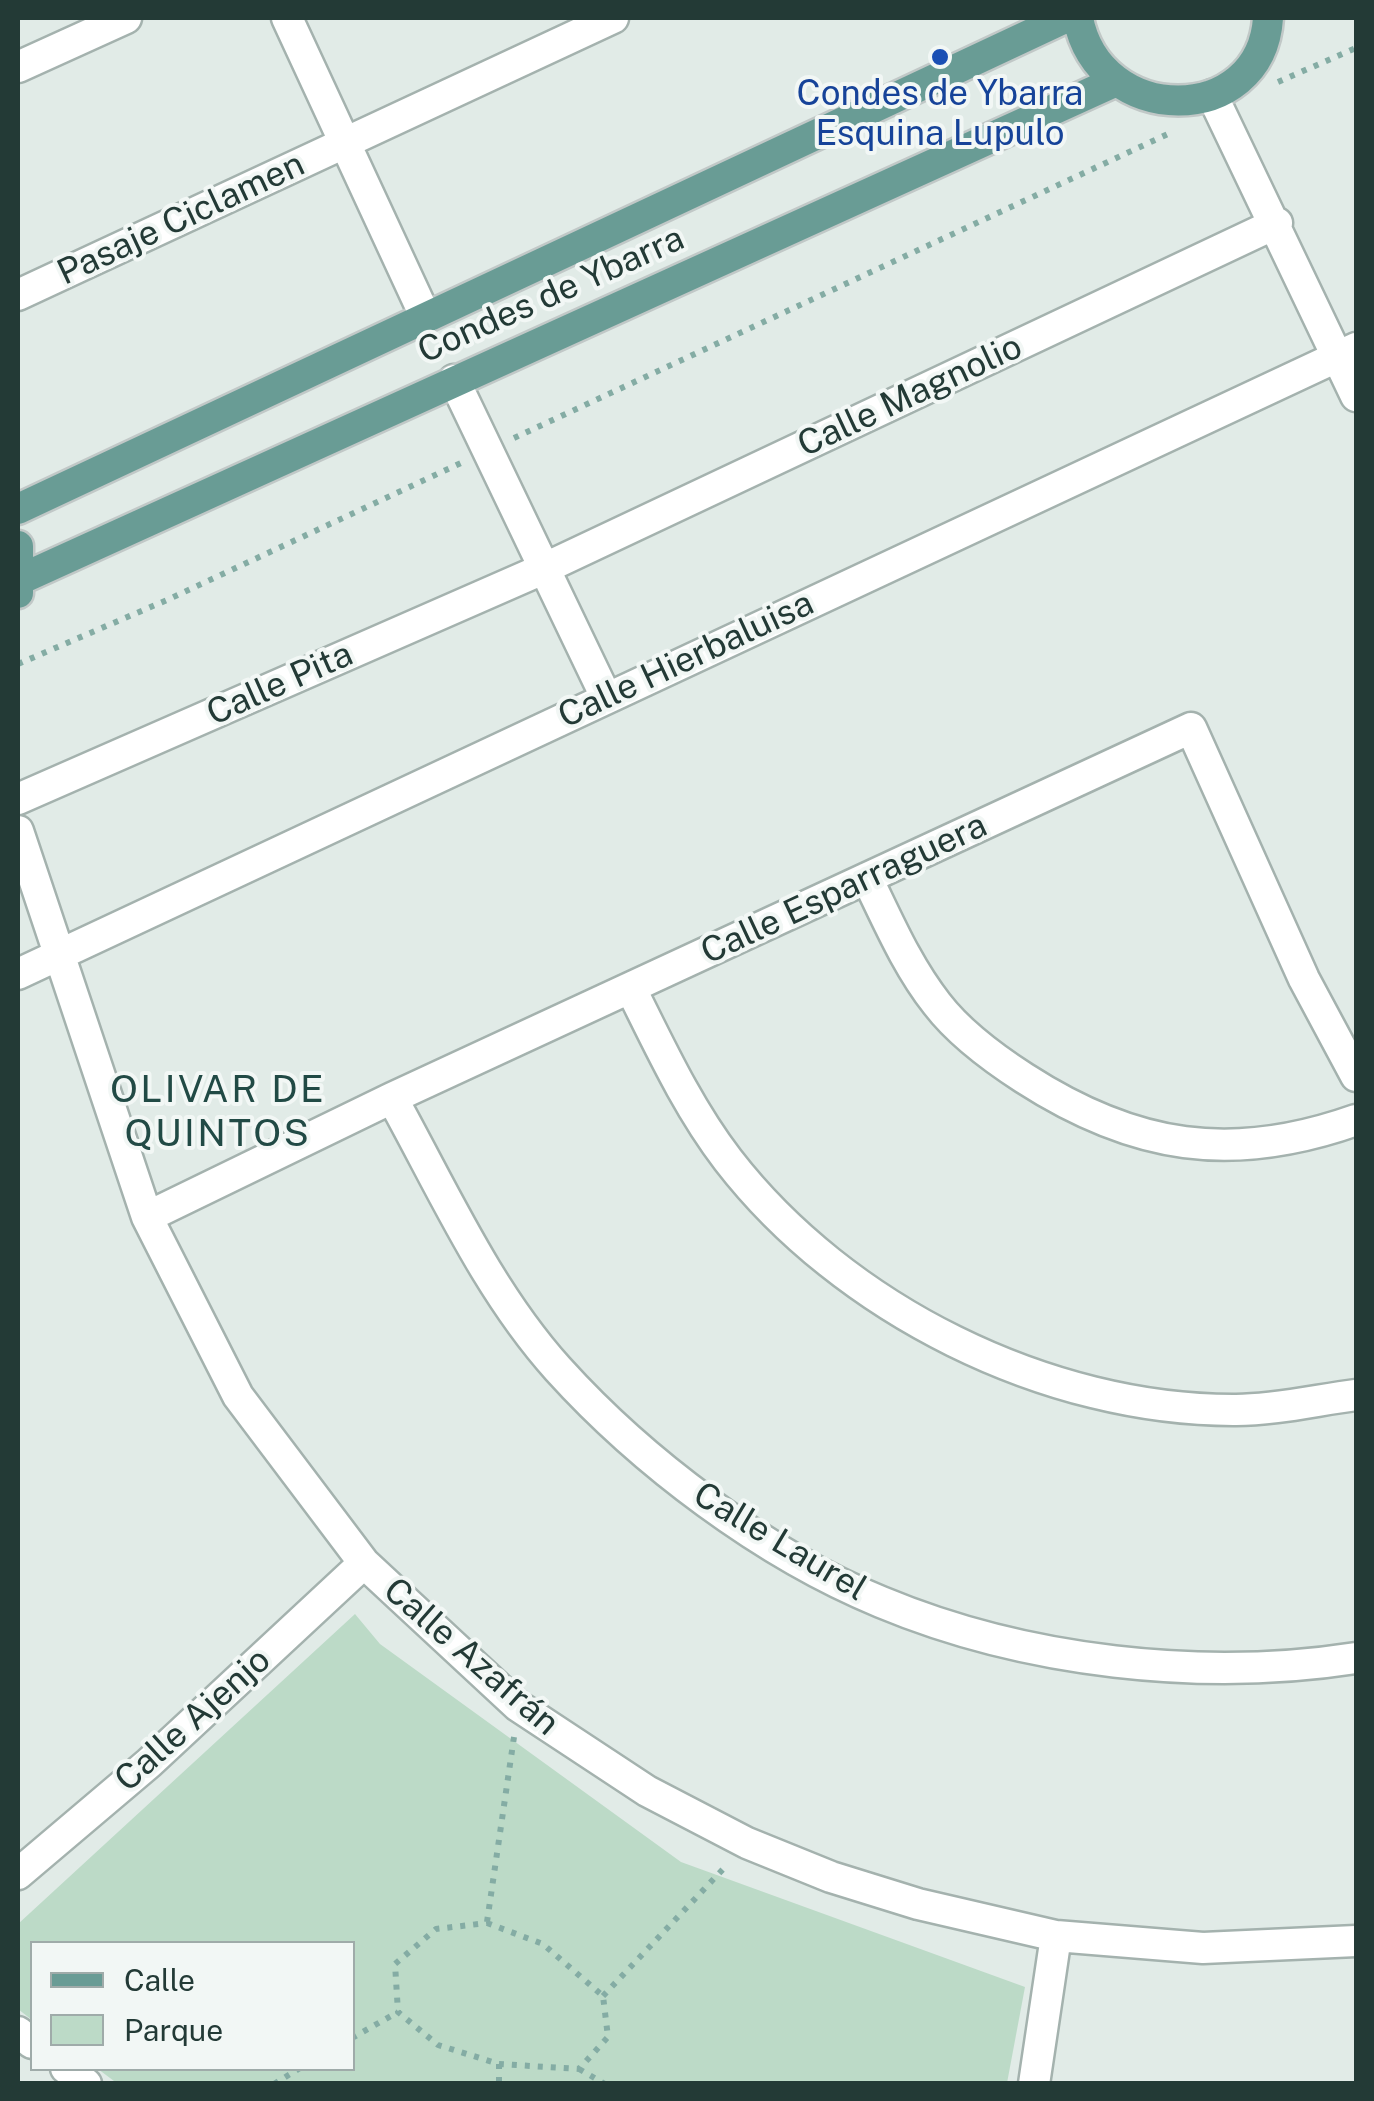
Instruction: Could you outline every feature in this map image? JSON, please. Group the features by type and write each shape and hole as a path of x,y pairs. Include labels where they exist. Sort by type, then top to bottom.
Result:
{"main road":[{"name":"Condes de Ybarra","path":"18,509 1065,18"},
{"path":"1078,18 1082,38 1095,62 1114,82 1138,96 1165,102 1212,95 1241,75 1258,53 1268,18"},
{"name":"Condes de Ybarra","path":"20,588 454,380 1114,82"},
{"path":"18,546 20,588"}],"street":[{"path":"18,67 126,18"},
{"path":"287,18 426,318"},
{"name":"Pasaje Ciclamen","path":"18,295 614,18"},
{"path":"1212,95 1346,352 1356,396"},
{"name":"Calle Magnolio","path":"543,569 1277,223"},
{"name":"Calle Hierbaluisa","path":"18,974 1346,352"},
{"path":"454,380 606,697"},
{"name":"Calle Pita","path":"18,800 543,569"},
{"name":"Calle Esparraguera","path":"148,1217 392,1098 1191,728 1304,979 1356,1076"},
{"name":"Calle Azafrán","path":"18,832 56,954 148,1217 238,1396 364,1562 518,1706 647,1791 748,1843 831,1878 901,1899 1056,1936 1203,1948 1356,1940"},
{"path":"867,878 911,967 939,1007 992,1058 1103,1123 1205,1145 1260,1146 1356,1120"},
{"path":"631,989 676,1081 728,1161 824,1262 920,1325 1018,1372 1146,1401 1236,1410 1356,1395"},
{"name":"Calle Laurel","path":"392,1098 496,1287 556,1366 624,1438 708,1503 790,1554 880,1602 1000,1638 1108,1661 1209,1669 1356,1658"},
{"name":"Calle Ajenjo","path":"18,1874 149,1762 364,1562"},
{"path":"1034,2084 1056,1936"}],"path":[{"path":"1266,87 1356,48"},
{"path":"18,664 167,600 1184,126"},
{"path":"487,1923 518,1706"},
{"path":"602,1996 748,1843"},
{"path":"579,2070 608,2037 602,1996 543,1944 487,1923 436,1929 395,1964 398,2012 438,2045 499,2064 579,2070 605,2084"},
{"path":"355,2036 398,2012"},
{"path":"499,2064 499,2084"}],"green space":[{"path":"355,1614 380,1644 681,1862 1025,1987 1007,2083 118,2084 101,2071 355,2071 355,1941 30,1941 30,2018 18,2009 18,1924"}],"place":[{"name":"Condes de Ybarra Esquina Lupulo","path":"940,57"}],"district":[{"name":"OLIVAR DE QUINTOS","path":"218,1112"}]}
